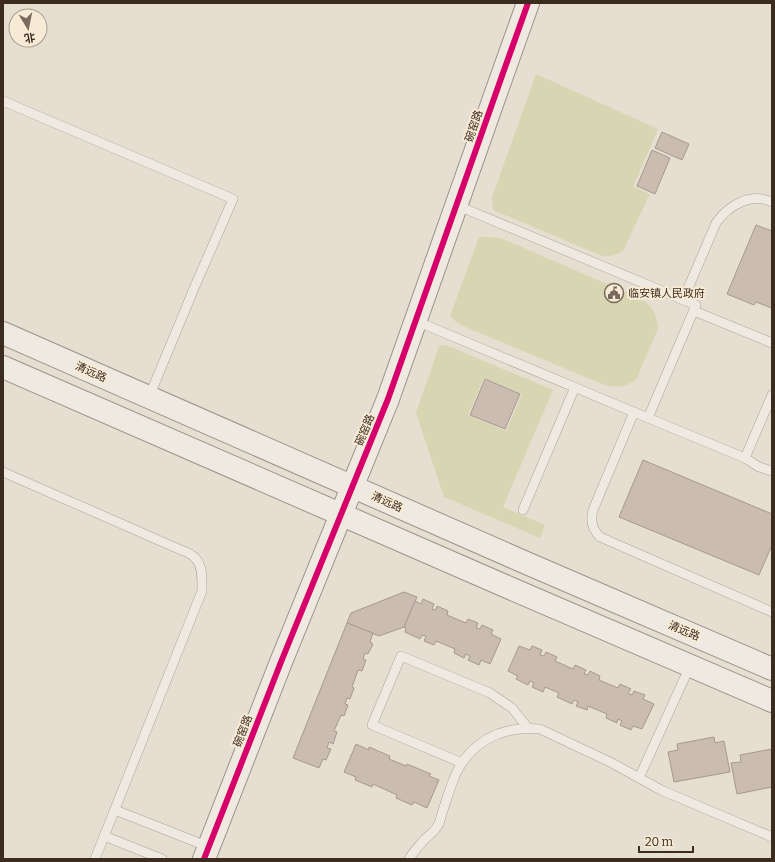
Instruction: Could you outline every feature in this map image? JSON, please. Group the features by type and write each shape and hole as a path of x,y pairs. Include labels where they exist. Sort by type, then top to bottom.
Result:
{"main road":[{"name":"碗窑路","path":"206,853 281,662 388,398 528,3"},
{"name":"清远路","path":"3,333 772,669"},
{"path":"3,367 772,702"}],"lane":[{"path":"3,101 233,199 150,397"},
{"path":"683,300 716,223 722,214 731,207 746,200 766,199 772,202"},
{"path":"456,205 696,305 648,418"},
{"path":"694,311 772,343"},
{"path":"416,320 745,458 759,467 772,471"},
{"path":"523,510 575,387"},
{"path":"745,458 772,395"},
{"path":"634,412 592,510 592,522 596,533 600,537 772,612"},
{"path":"3,472 181,550 196,558 202,574 202,591 95,859"},
{"path":"462,763 372,726 401,656 490,694 512,708 528,728"},
{"path":"639,778 690,666"},
{"path":"409,859 423,841 437,828 453,780 458,769 472,750 492,736 510,730 528,728 540,729 612,763 661,790 772,837"},
{"path":"115,810 206,853"},
{"path":"104,836 162,859"}],"shaded area":[{"path":"536,74 658,129 633,187 650,194 623,251 618,254 602,256 493,210 492,197"},
{"path":"479,237 501,238 639,298 647,304 655,314 658,329 636,380 627,385 619,386 602,384 457,323 450,316"},
{"path":"446,345 553,390 503,507 545,525 540,538 444,497 416,413 439,346","holes":["484,378 522,394 506,431 468,415"]}],"building":[{"path":"662,132 689,144 682,160 655,148"},
{"path":"652,150 670,158 655,194 637,186"},
{"path":"756,225 772,231 772,308 756,302 754,305 727,294"},
{"path":"485,379 520,394 505,429 470,415"},
{"path":"643,460 772,514 772,545 759,575 619,517"},
{"path":"404,592 417,597 404,627 379,636 347,623 351,613"},
{"path":"423,599 434,604 432,609 436,610 437,606 448,611 447,615 466,623 468,619 478,623 476,628 480,629 482,625 493,630 491,634 501,639 490,664 481,660 479,665 468,660 470,656 466,654 464,658 454,653 455,649 436,641 434,645 424,641 426,636 422,635 420,639 405,632 406,628 404,627 415,601 421,604"},
{"path":"347,623 373,633 370,642 373,644 368,654 365,653 363,659 366,660 362,671 358,670 352,687 354,688 350,699 347,698 345,704 348,705 344,716 341,715 334,731 337,732 333,744 329,742 327,748 331,749 326,760 323,759 319,768 293,758"},
{"path":"519,646 530,650 532,646 542,650 540,655 544,656 546,652 557,657 555,661 573,669 575,665 586,670 584,674 588,675 590,671 600,676 599,680 618,688 620,684 631,689 628,693 632,695 634,691 645,695 643,699 654,704 642,729 633,726 631,730 620,725 622,721 618,719 617,723 606,718 607,714 588,706 587,710 576,706 578,702 574,700 572,704 557,697 559,693 545,687 543,692 532,687 534,683 530,681 528,685 516,679 518,676 508,671"},
{"path":"714,737 715,743 724,741 730,772 674,782 668,752 678,750 677,744"},
{"path":"356,744 369,750 369,747 390,756 389,759 406,766 407,764 431,774 429,776 439,780 427,808 414,802 412,805 396,798 397,795 373,784 372,787 355,780 356,777 344,772"},
{"path":"772,749 772,787 737,794 731,763 741,762 740,755"}],"cycle path":[{"path":"204,859 281,662 388,399 528,3"}],"place":[{"name":"临安镇人民政府","path":"614,293"}]}
